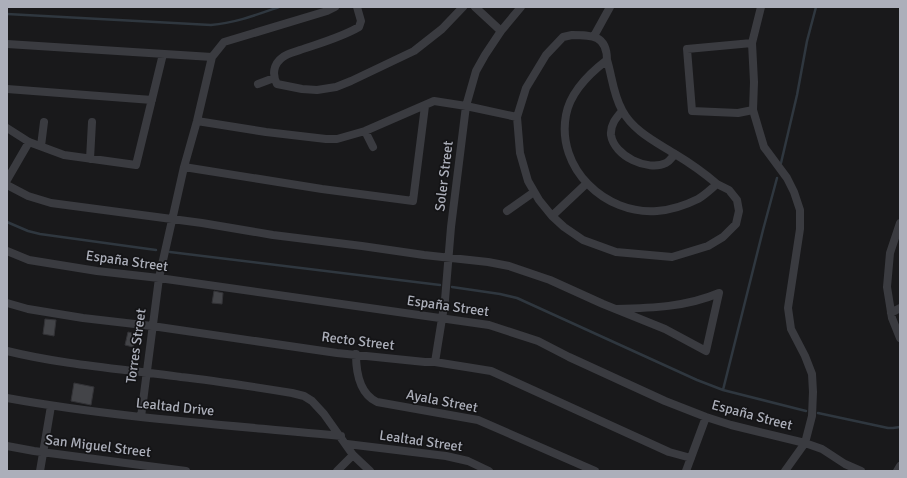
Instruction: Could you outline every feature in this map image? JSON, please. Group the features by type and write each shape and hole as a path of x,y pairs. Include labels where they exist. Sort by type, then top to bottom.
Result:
{"street":[{"path":"7,44 212,57 224,42 327,11 335,7"},
{"path":"357,7 361,20 359,27 344,36 283,57 274,66 274,78 277,84 295,88 316,90 336,87 414,51 442,29 463,7"},
{"path":"475,7 501,31"},
{"name":"Soler Street","path":"435,362 446,294 451,227 466,106 476,71 501,31 521,7"},
{"path":"594,36 610,7"},
{"path":"762,7 752,43 754,82 753,110 764,147 787,178 794,192 800,210 800,229 788,308 791,329 805,356 812,374 813,392 812,412 805,443 785,471"},
{"path":"572,35 594,36 603,42 607,54 607,60 616,95 622,111 634,126 648,137 705,174 717,184 729,190 737,200 738,211 736,224 724,237 708,246 672,257 616,252 583,240 564,227 552,216 534,192 528,181 520,153 517,118 526,88 532,77 546,56 563,37 572,35"},
{"path":"752,43 687,49 692,111 738,112 753,110"},
{"path":"7,128 28,142 64,155 136,165 163,54"},
{"name":"Torres Street","path":"140,417 159,278 184,167 197,121 212,57"},
{"path":"607,60 597,67 586,79 571,102 566,114 565,139 567,152 587,184 597,193 611,201 622,206 646,211 658,211 681,205 698,198 717,184"},
{"path":"258,84 274,78"},
{"path":"7,89 152,100"},
{"path":"197,121 266,132 326,139 366,131 434,101 466,106 517,118"},
{"path":"184,167 322,189 413,201 424,106"},
{"path":"622,111 613,123 611,135 613,142 622,153 632,160 648,165 666,163 675,154"},
{"path":"40,146 44,122"},
{"path":"90,159 92,122"},
{"path":"366,131 373,147"},
{"path":"7,180 28,142"},
{"path":"552,216 587,184"},
{"path":"7,185 28,196 51,203 172,218 273,235 509,266 550,280 616,309 665,329 706,351 719,293 703,300 672,306 616,309"},
{"path":"507,211 534,192"},
{"path":"900,223 890,253 887,287 891,313 900,338"},
{"name":"España Street","path":"7,251 29,260 98,271 159,278 489,325 538,341 569,357 665,400 731,426 805,443 822,449 845,464 860,471"},
{"name":"Recto Street","path":"7,303 28,309 76,317 152,326 337,353 435,362 491,371 669,452 691,458"},
{"path":"891,313 900,308"},
{"path":"7,351 61,361 292,392 304,396 312,401 341,436 353,455 370,471"},
{"name":"Ayala Street","path":"356,354 356,369 362,387 367,396 377,402 478,420 595,471"},
{"name":"Lealtad Drive","path":"7,398 51,406 140,417 341,436"},
{"path":"40,471 51,406"},
{"path":"686,471 706,416"},
{"name":"Lealtad Street","path":"347,444 446,456 468,461 489,471"},
{"name":"San Miguel Street","path":"7,446 186,471"},
{"path":"337,471 353,455"},
{"path":"897,471 900,466"}],"building":[{"path":"214,291 223,293 222,304 212,303"},
{"path":"45,319 56,320 54,336 43,334"},
{"path":"128,332 136,334 133,347 125,345"},
{"path":"74,383 94,387 91,405 71,401"}],"waterway":[{"path":"7,14 211,25 237,21 279,7"},
{"path":"781,163 797,95 807,41 816,7"},
{"path":"723,390 777,178"},
{"path":"7,222 28,231 40,234 156,250"},
{"path":"170,252 440,285"},
{"path":"452,287 517,298 697,380 723,390 806,411"},
{"path":"818,413 888,428 900,427"}]}
